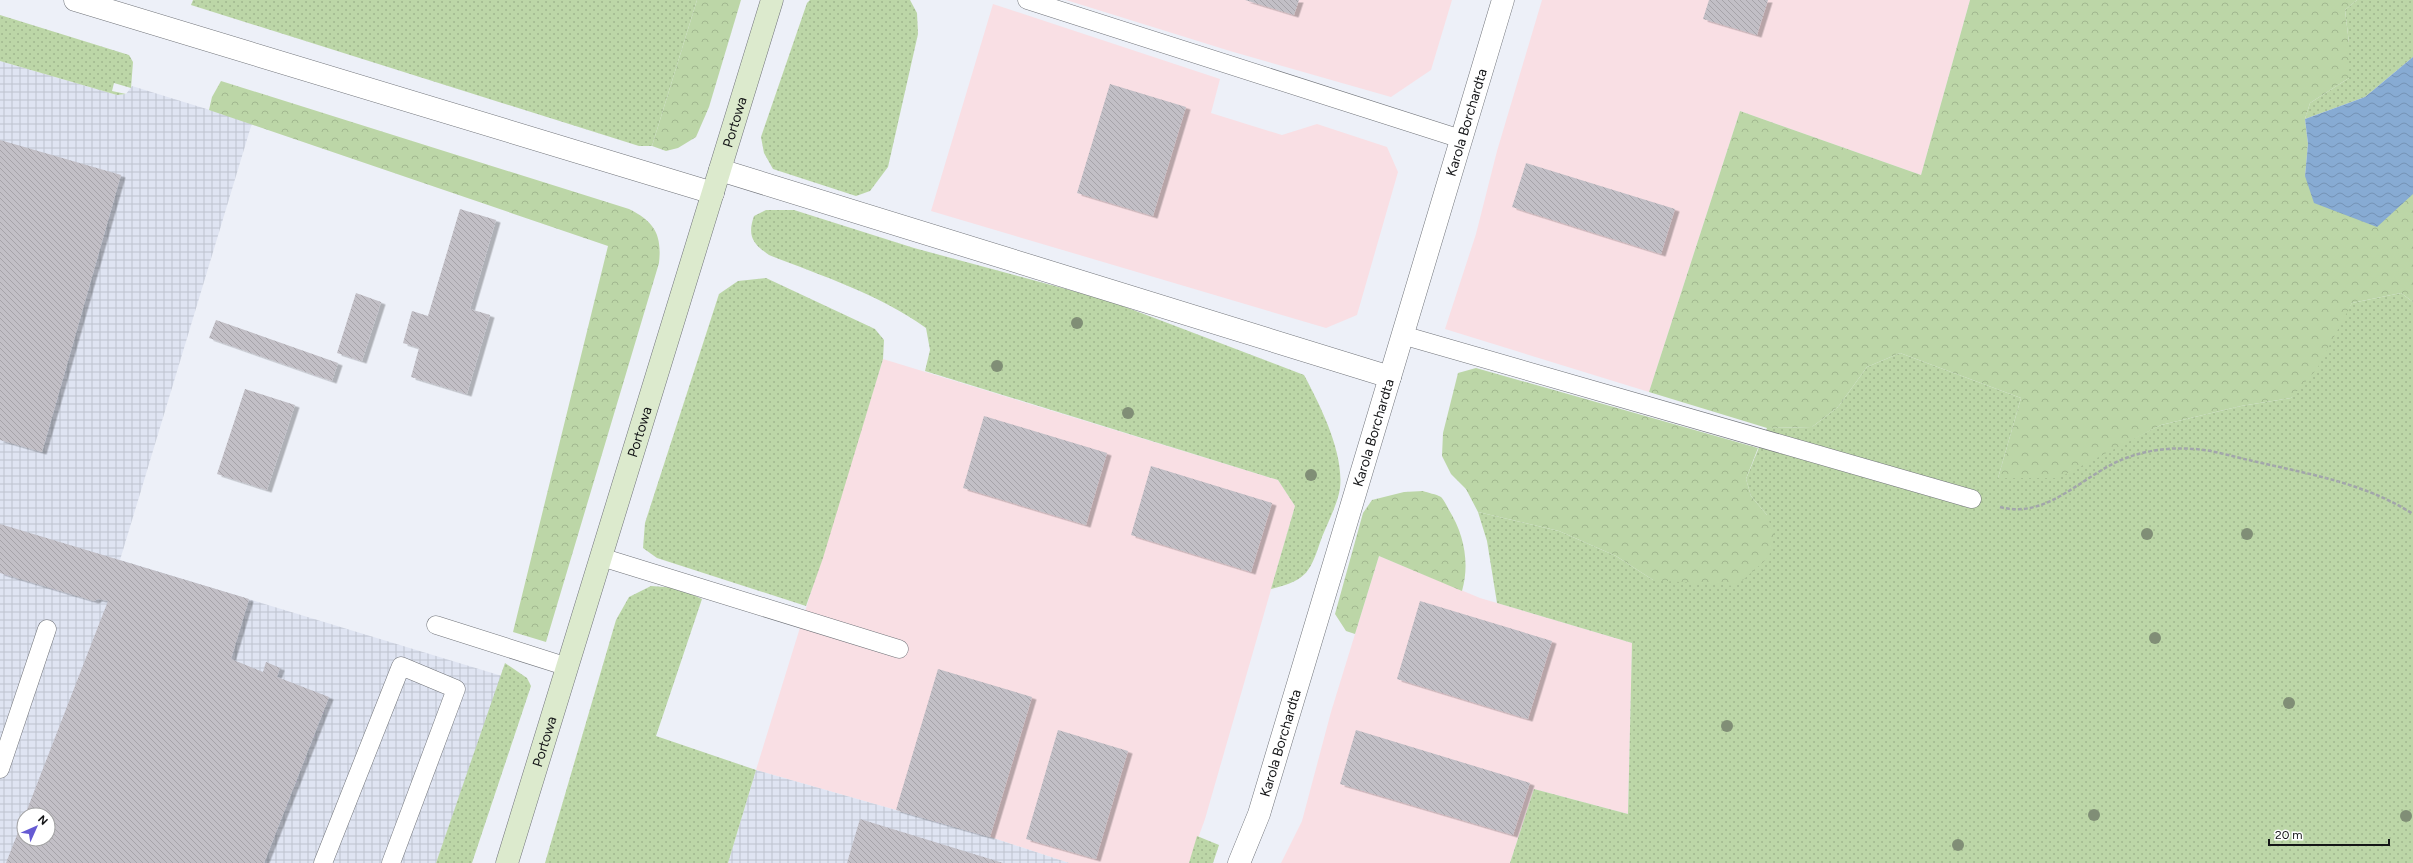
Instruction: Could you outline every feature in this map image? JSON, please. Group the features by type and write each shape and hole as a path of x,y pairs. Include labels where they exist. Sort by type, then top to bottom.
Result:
{"main road":[{"name":"Portowa","path":"507,863 772,0"}],"street":[{"path":"75,0 713,193"},
{"name":"Karola Borchardta","path":"1239,863 1259,814 1503,0"},
{"path":"720,170 1390,376"}],"lane":[{"path":"1027,0 1461,139"},
{"path":"1402,335 1972,500"},
{"path":"602,557 899,649"},
{"path":"436,625 568,667"},
{"path":"0,769 47,629"},
{"path":"323,863 401,666 456,689 391,863"}],"path":[{"path":"1972,500 2011,510 2028,510 2042,506 2125,458 2157,449 2195,449 2341,481 2397,504 2413,514"}],"shaded area":[{"path":"1066,0 1452,0 1431,70 1391,97 1230,51"},
{"path":"1542,0 1970,0 1921,175 1740,111 1649,392 1445,329 1476,234 1497,151"},
{"path":"993,4 1220,79 1211,113 1282,135 1317,124 1387,147 1398,172 1357,315 1326,328 931,211"},
{"path":"0,61 117,95 126,94 132,86 252,123 120,560 502,676 436,863 0,863"},
{"path":"883,359 1278,480 1295,506 1205,819 1189,863 1069,863 990,837 756,770"},
{"path":"1379,556 1480,598 1632,643 1628,814 1534,789 1510,863 1281,863 1302,821 1331,712"},
{"path":"756,770 990,837 1069,863 728,863"}],"green space":[{"path":"193,0 697,0 652,146 639,146 191,5"},
{"path":"697,0 741,0 709,107 696,137 678,148 666,151 652,146"},
{"path":"810,0 910,0 917,13 918,34 888,167 870,191 856,196 773,169 764,153 761,137 807,3"},
{"path":"1970,0 2357,0 2345,10 2349,43 2349,78 2310,103 2305,119 2308,144 2305,176 2409,196 2413,194 2413,302 2401,293 2352,303 2317,369 2291,398 2241,406 2161,425 2058,478 1998,478 2021,398 1900,353 1867,367 1838,407 1812,427 1767,428 1649,392 1740,111 1921,175"},
{"path":"2357,0 2413,0 2413,57 2365,97 2305,119 2310,103 2349,78 2349,43 2345,10"},
{"path":"0,15 129,55 133,62 131,88 114,83 112,91 126,94 117,95 0,61"},
{"path":"221,81 629,209 645,219 655,230 658,237 660,253 659,263 546,642 513,632 608,246 209,110 212,97"},
{"path":"766,210 794,210 914,248 1107,300 1304,375 1330,429 1335,444 1340,474 1340,488 1337,500 1311,566 1301,578 1284,586 1271,589 1295,506 1278,480 925,371 930,350 926,328 908,316 870,295 769,255 755,243 751,234 754,216"},
{"path":"766,278 875,329 884,340 883,359 823,558 806,606 657,558 643,548 645,523 719,294 738,281"},
{"path":"2401,293 2413,302 2413,863 1510,863 1534,789 1628,814 1632,643 1497,603 1487,541 1478,512 1559,531 1616,556 1653,580 1767,515 1751,496 1746,479 1767,428 1812,427 1838,407 1867,367 1900,353 2021,398 1998,478 2110,450 2161,425 2241,406 2291,398 2352,303"},
{"path":"1476,368 1758,448 1746,479 1751,496 1767,515 1774,535 1769,557 1736,586 1653,580 1616,556 1559,531 1478,512 1466,489 1451,474 1442,456 1443,433 1458,373"},
{"path":"1423,491 1441,497 1454,519 1462,539 1465,570 1462,591 1379,556 1355,634 1346,631 1335,614 1363,513 1372,500 1404,492"},
{"path":"651,586 678,588 702,599 656,736 756,770 728,863 545,863 616,620 629,597"},
{"path":"505,663 527,678 531,686 472,863 436,863"},
{"path":"1197,836 1219,845 1213,863 1189,863"}],"water":[{"path":"2413,57 2413,194 2377,227 2314,203 2305,176 2308,144 2305,119 2365,97"}],"building":[{"path":"1245,0 1299,0 1294,15"},
{"path":"1709,0 1768,0 1757,35 1703,19"},
{"path":"1110,84 1186,107 1153,216 1077,193"},
{"path":"0,140 121,175 42,452 0,440"},
{"path":"1526,163 1675,209 1661,254 1512,207"},
{"path":"460,209 496,220 470,309 490,315 467,394 411,377 419,348 403,343 412,311 428,316"},
{"path":"356,293 381,302 362,361 337,353"},
{"path":"216,320 338,363 332,381 209,338"},
{"path":"245,389 295,405 267,490 217,474"},
{"path":"984,416 1107,453 1086,525 963,488"},
{"path":"1151,466 1272,503 1251,572 1131,535"},
{"path":"0,524 249,599 231,659 263,672 266,662 280,668 277,677 329,697 264,863 6,863 16,837 16,847 56,847 56,807 28,807 108,601 98,599 94,601 0,573"},
{"path":"1420,601 1552,641 1528,719 1397,679"},
{"path":"938,669 1032,697 990,837 896,810"},
{"path":"1058,730 1128,751 1096,859 1026,839"},
{"path":"1356,730 1530,783 1513,835 1340,784"},
{"path":"860,819 1003,863 847,863"}]}
